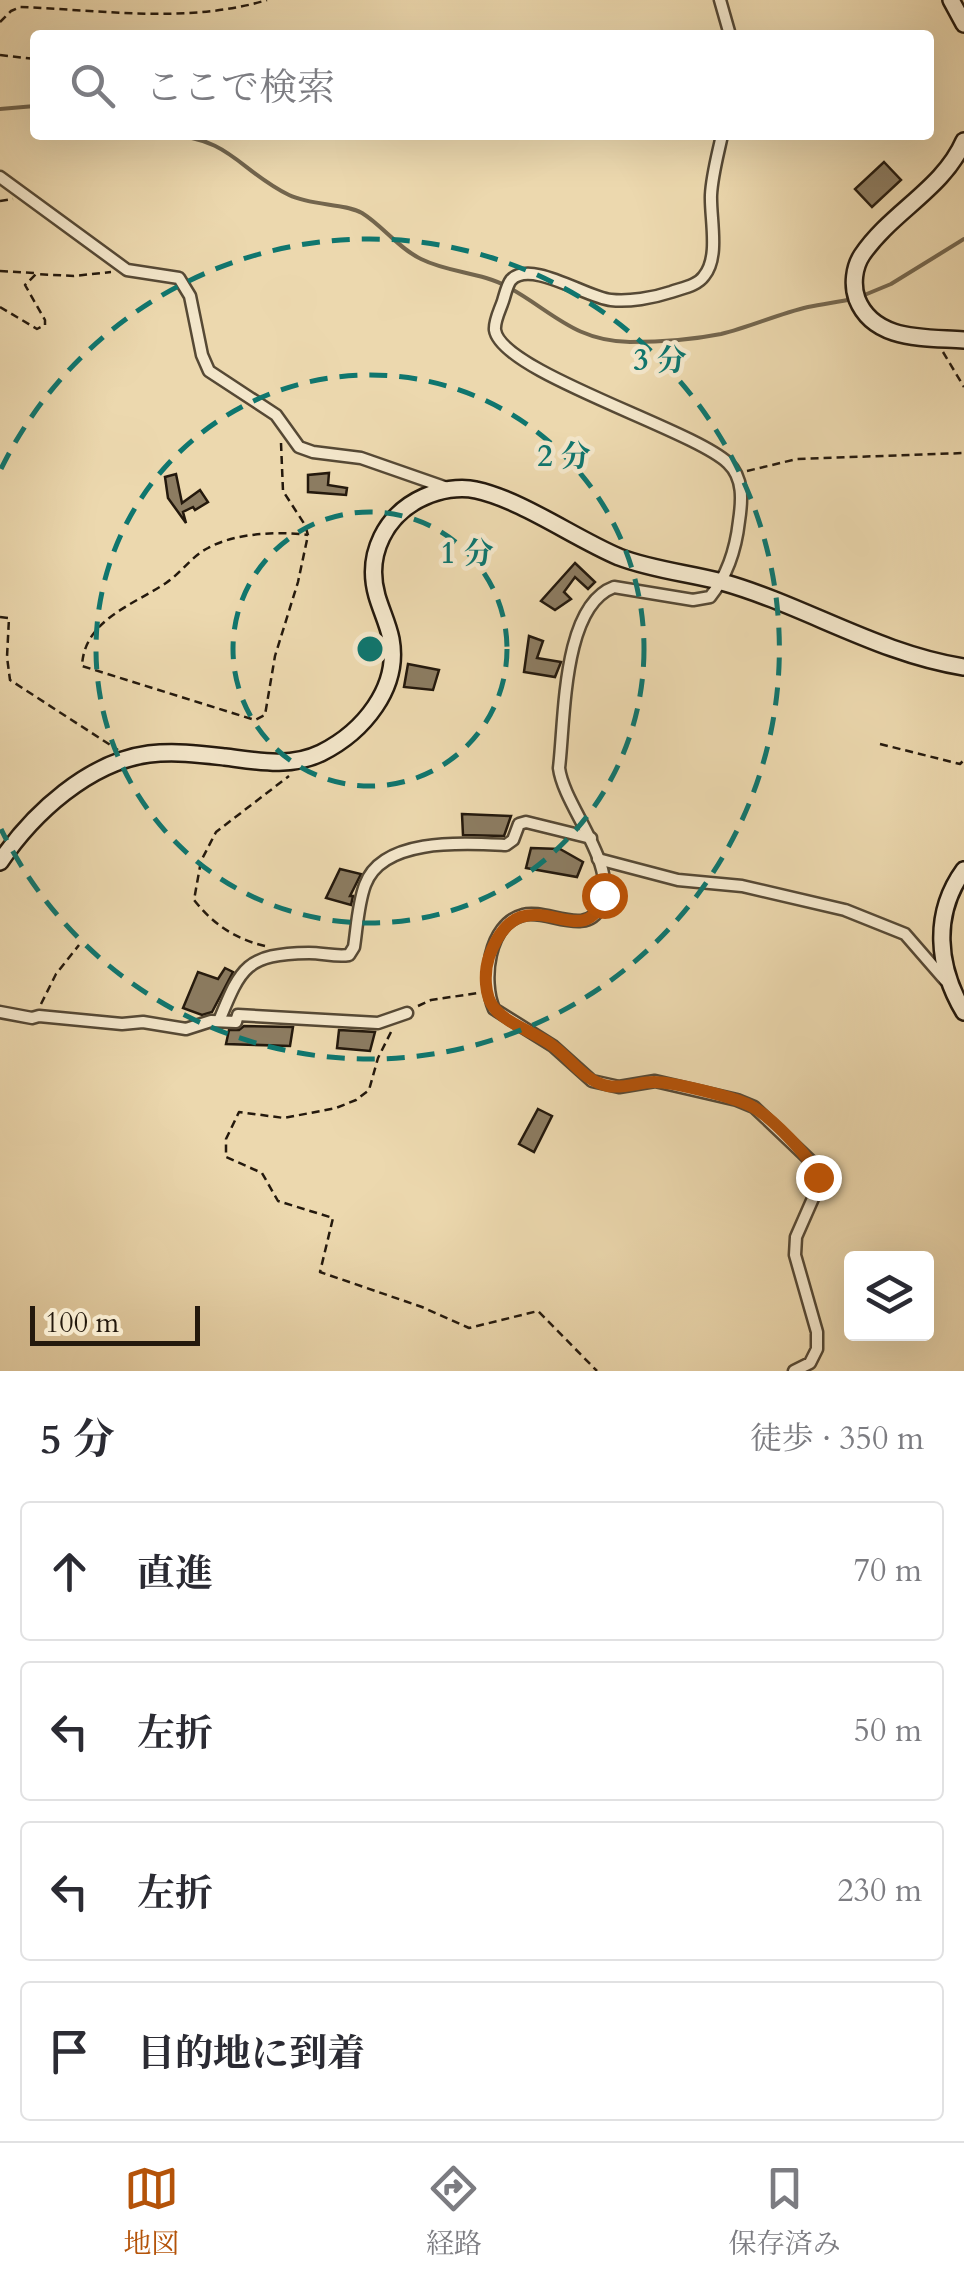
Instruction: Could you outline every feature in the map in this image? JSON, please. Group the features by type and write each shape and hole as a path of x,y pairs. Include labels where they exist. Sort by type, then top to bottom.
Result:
{"street":[{"path":"720,0 729,30"},
{"path":"951,0 964,24"},
{"path":"721,140 711,192 712,258 706,274 697,283 658,296 610,300 537,274 523,274 510,281 494,326 498,340 508,349 569,385 728,462 741,487 738,535 722,582 710,597 693,600 614,587 599,594 586,608 574,634 559,768 561,782 598,858 604,895 600,910 590,918 576,922 528,913 506,925 488,959 487,992 494,1008 553,1046 592,1081 620,1087 655,1082 737,1100 754,1107 814,1164 818,1187 796,1237 795,1255 818,1332 817,1349 810,1363 794,1371"},
{"path":"964,141 943,175 862,256 854,278 865,314 882,329 964,340"},
{"path":"0,177 127,270 178,278 190,296 208,370 276,415 299,447 361,458 450,490"},
{"path":"0,862 50,806 90,776 132,758 179,752 285,764 322,753 369,716 381,699 392,660 391,640 373,570 378,544 404,507 429,494 472,488 495,495 619,557 722,582 909,653 964,667"},
{"path":"219,1021 246,967 260,958 314,953 349,955 354,947 365,884 375,868 392,855 451,842 506,845 514,840 519,824 526,822 590,838"},
{"path":"598,858 678,880 742,886 845,910 905,934 948,982 964,1012"},
{"path":"948,982 941,950 941,924 948,896 964,870"},
{"path":"0,1012 32,1018 143,1022 186,1030 219,1021 236,1022 238,1015 378,1024 407,1013"}],"path":[{"path":"0,22 20,7 194,14 234,10 267,0"},
{"path":"0,55 30,58"},
{"path":"0,270 74,276 127,270"},
{"path":"0,308 37,328 45,324 24,285 36,274"},
{"path":"934,338 964,386"},
{"path":"290,436 281,442 283,491 308,535 298,582 274,656 264,715 255,720 82,666 92,632 134,600 167,583 208,548 245,537 289,532 308,535"},
{"path":"736,473 798,459 964,453"},
{"path":"0,616 9,618 10,680 132,758"},
{"path":"880,744 960,764 964,760"},
{"path":"265,946 248,942 214,924 194,900 201,861 206,847 227,821 297,770 302,760"},
{"path":"39,1016 42,999 56,974 79,945"},
{"path":"487,992 432,1000 407,1013 390,1032 369,1090 356,1100 284,1118 239,1112 226,1139 226,1157 262,1173 278,1201 333,1218 320,1272 422,1307 468,1328 538,1310 597,1371"}],"building":[{"path":"884,162 901,180 872,207 855,189"},
{"path":"329,473 328,485 347,488 346,495 308,492 308,475"},
{"path":"176,474 182,503 200,490 208,502 183,512 186,523 168,498 165,477"},
{"path":"575,563 595,582 588,589 575,577 564,592 571,599 555,610 541,601"},
{"path":"529,636 543,641 537,658 561,662 555,677 524,672"},
{"path":"408,664 439,670 433,690 404,687"},
{"path":"462,814 511,816 504,836 463,835"},
{"path":"531,848 560,849 583,862 577,877 526,868"},
{"path":"340,869 361,874 350,896 351,905 326,898"},
{"path":"225,968 233,972 212,1012 202,1015 183,1008 198,972 218,979"},
{"path":"244,1026 293,1027 290,1046 226,1044 229,1030"},
{"path":"339,1030 375,1032 370,1051 337,1048"},
{"path":"538,1109 552,1116 534,1152 519,1144"}],"waterway":[{"path":"0,109 30,106"},
{"path":"200,140 221,149 289,195 362,213 421,259 498,282 564,323 610,340 698,338 808,307 853,299"},
{"path":"862,296 891,284 964,239"}],"route":[{"path":"604,895 600,910 590,918 576,922 528,913 506,925 488,959 487,992 494,1008 553,1046 592,1081 620,1087 655,1082 754,1107 814,1164 818,1177"}]}
